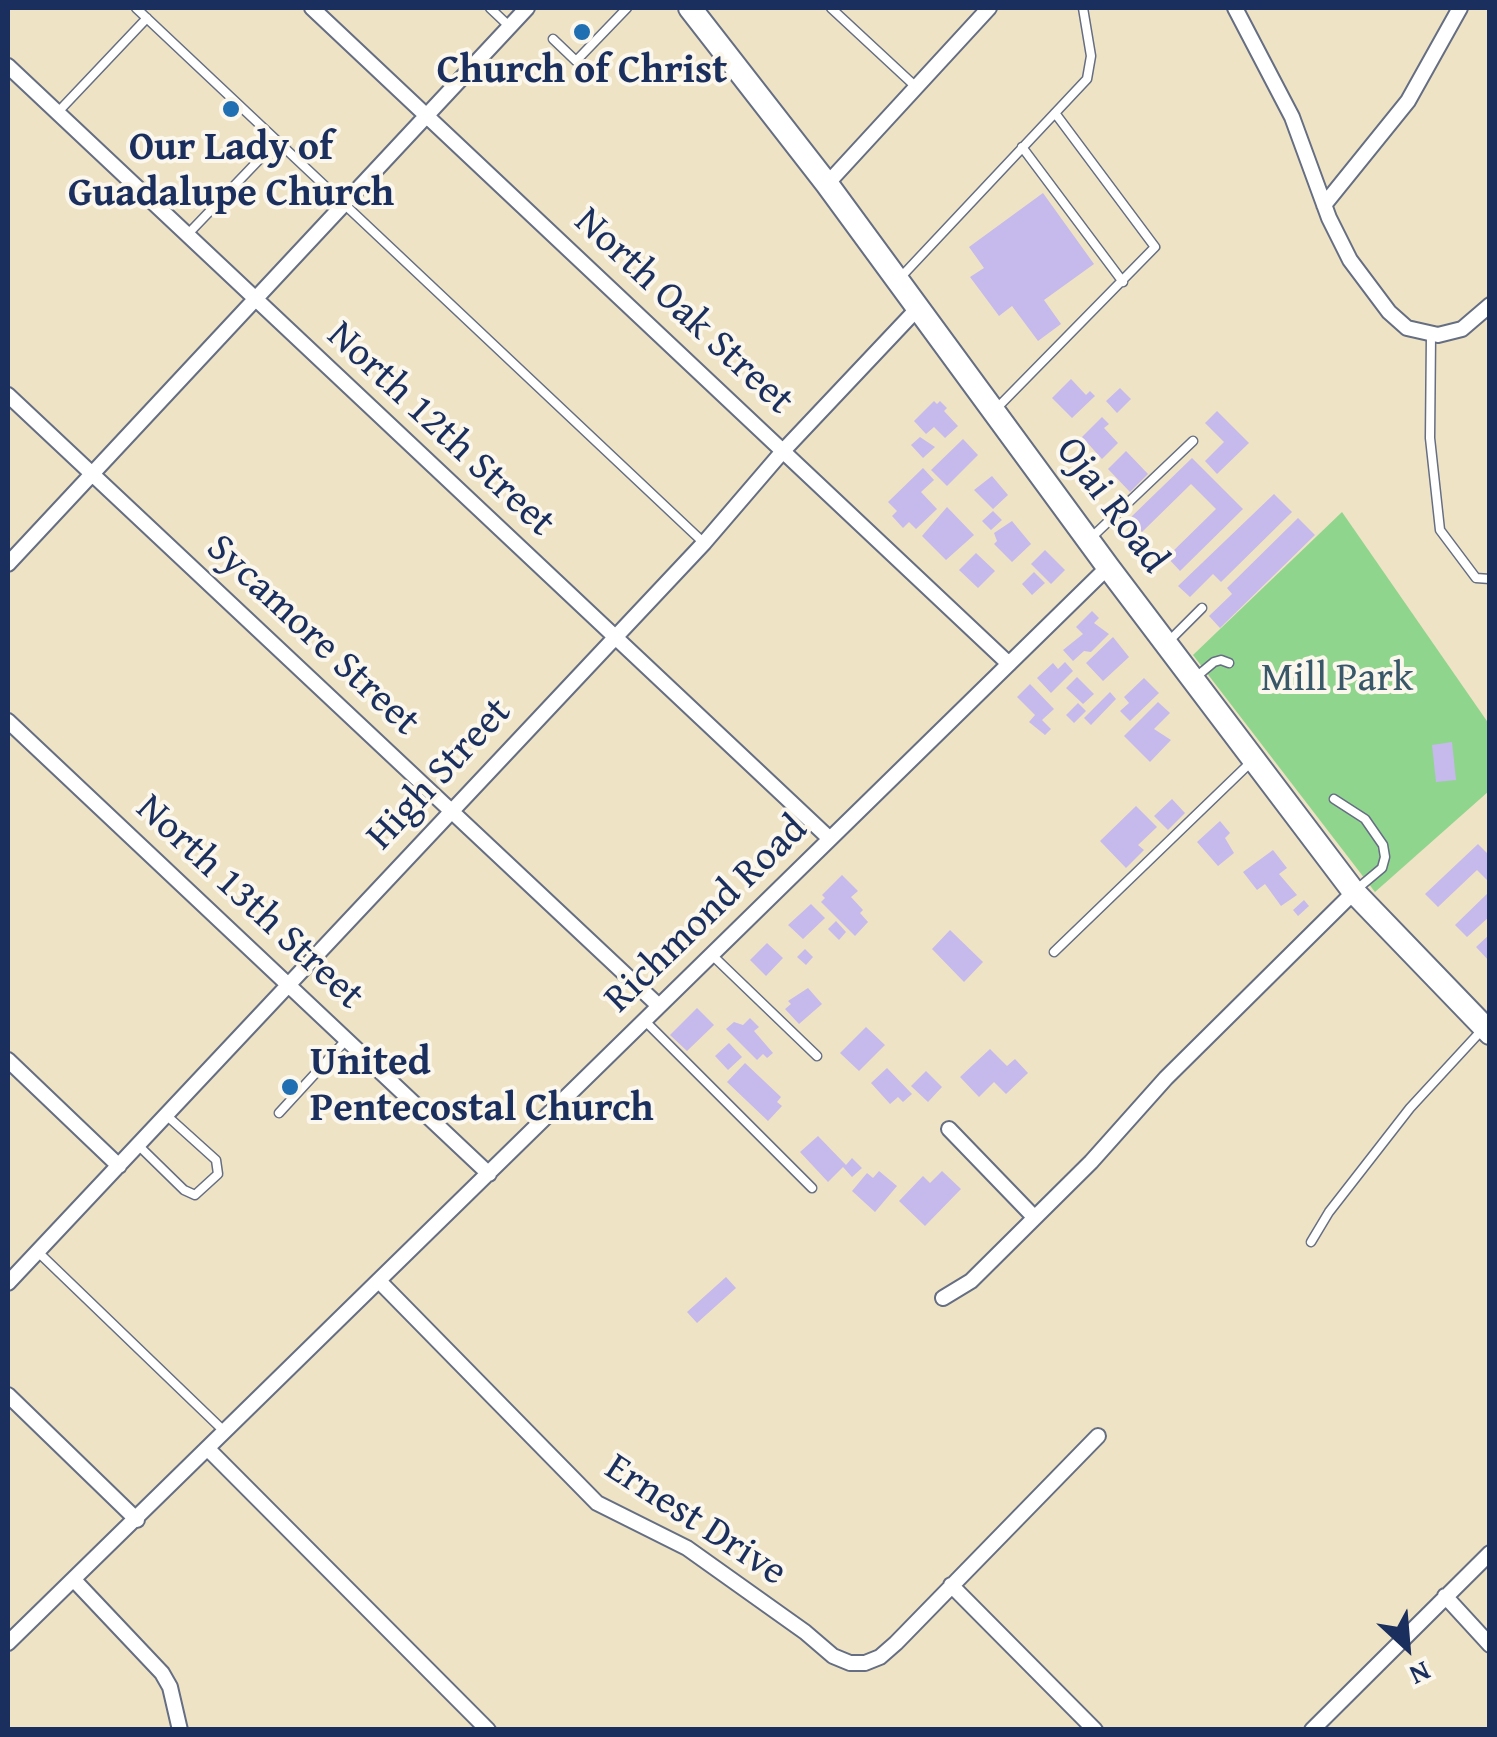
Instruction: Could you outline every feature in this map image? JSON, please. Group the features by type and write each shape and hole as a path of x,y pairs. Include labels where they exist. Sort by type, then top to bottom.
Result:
{"main road":[{"name":"Ojai Road","path":"690,8 827,184 1108,567 1354,892 1487,1031"}],"street":[{"name":"North Oak Street","path":"312,8 1009,664"},
{"path":"8,564 527,8"},
{"path":"827,184 989,8"},
{"path":"1236,8 1285,103 1350,260 1401,325 1431,335 1462,329 1490,305"},
{"path":"1324,205 1408,101 1460,8"},
{"name":"North 12th Street","path":"8,66 830,839"},
{"name":"High Street","path":"8,1283 704,543 783,451 918,308"},
{"name":"Sycamore Street","path":"8,396 659,1006"},
{"name":"Richmond Road","path":"8,1643 1108,567"},
{"name":"North 13th Street","path":"8,721 489,1174"},
{"path":"943,1298 971,1281 1091,1162 1180,1064 1354,892"},
{"path":"8,1060 119,1166"},
{"path":"949,1129 1034,1217"},
{"name":"Ernest Drive","path":"380,1282 597,1503 688,1548 834,1656 865,1663 880,1657 950,1585"},
{"path":"8,1395 137,1520"},
{"path":"1095,1730 950,1585 1098,1436"},
{"path":"208,1450 488,1730"},
{"path":"1312,1730 1490,1552"},
{"path":"75,1581 162,1673 170,1688 180,1730"},
{"path":"1444,1596 1490,1645"}],"lane":[{"path":"136,8 704,543"},
{"path":"490,8 510,26"},
{"path":"553,39 576,61 627,8"},
{"path":"832,8 915,86"},
{"path":"898,280 1086,79 1090,67 1083,8"},
{"path":"58,112 148,18"},
{"path":"994,411 1155,248 1055,113"},
{"path":"187,235 277,141"},
{"path":"1022,148 1123,282"},
{"path":"1431,335 1430,438 1440,530 1476,578 1490,579"},
{"path":"1089,540 1194,441"},
{"path":"1167,643 1202,608"},
{"path":"1194,679 1214,662 1229,664"},
{"path":"1054,952 1253,760"},
{"path":"1334,800 1365,819 1383,846 1382,868 1354,892"},
{"path":"712,954 817,1056"},
{"path":"645,1021 812,1188"},
{"path":"1311,1242 1329,1212 1410,1108 1487,1031"},
{"path":"279,1112 347,1039"},
{"path":"138,1145 184,1190 195,1195 218,1174 219,1166 165,1114"},
{"path":"38,1252 226,1432"}],"green space":[{"name":"Mill Park","path":"1342,512 1489,724 1489,791 1375,892 1193,655"}],"building":[{"path":"1043,193 1094,264 1044,300 1061,324 1038,341 1012,306 999,316 970,277 984,268 969,247"},
{"path":"1071,379 1086,395 1090,391 1095,396 1072,418 1052,398"},
{"path":"1120,388 1131,399 1117,413 1106,401"},
{"path":"934,401 947,408 944,411 958,426 945,438 934,427 926,434 914,421"},
{"path":"1217,411 1249,443 1217,474 1205,461 1224,442 1205,423"},
{"path":"1102,417 1109,424 1104,428 1118,443 1102,459 1082,437"},
{"path":"920,437 935,447 923,458 911,445"},
{"path":"963,439 978,455 947,486 931,470"},
{"path":"1126,451 1148,474 1130,492 1108,469"},
{"path":"1192,458 1243,509 1180,571 1167,557 1216,509 1191,484 1142,532 1129,519"},
{"path":"923,468 934,480 921,492 937,509 916,529 909,522 903,528 892,516 897,511 888,502"},
{"path":"992,476 1008,495 993,509 974,490"},
{"path":"1274,494 1292,512 1221,582 1213,574 1190,597 1178,586"},
{"path":"947,507 974,535 946,560 922,536"},
{"path":"993,511 1002,520 991,530 982,521"},
{"path":"1298,518 1315,535 1220,628 1209,616 1232,594 1227,588"},
{"path":"1012,521 1031,544 1012,562 994,544 994,533"},
{"path":"1045,550 1065,570 1051,584 1031,564"},
{"path":"976,553 995,571 978,588 959,570"},
{"path":"1034,572 1045,583 1032,595 1022,584"},
{"path":"1092,611 1099,618 1094,623 1109,634 1091,652 1084,651 1073,661 1063,650 1083,634 1076,627"},
{"path":"1113,637 1129,657 1103,681 1086,663"},
{"path":"1065,662 1073,671 1051,693 1037,678 1053,663 1058,669"},
{"path":"1077,677 1094,694 1083,704 1066,688"},
{"path":"1144,678 1159,693 1130,721 1120,711 1129,703 1124,697"},
{"path":"1030,684 1054,709 1042,720 1051,729 1045,735 1029,722 1035,715 1017,697"},
{"path":"1110,692 1116,699 1091,725 1084,718"},
{"path":"1158,702 1170,713 1154,729 1171,740 1150,762 1124,736"},
{"path":"1078,703 1086,711 1074,723 1066,715"},
{"path":"1452,742 1456,780 1436,782 1432,745"},
{"path":"1172,799 1185,813 1168,830 1154,816"},
{"path":"1136,806 1157,827 1138,845 1144,850 1126,868 1100,841"},
{"path":"1220,821 1230,833 1225,838 1234,853 1218,866 1197,842"},
{"path":"1478,844 1490,856 1490,883 1477,870 1438,907 1425,894"},
{"path":"1273,850 1287,868 1279,874 1297,895 1281,906 1265,884 1257,890 1243,872"},
{"path":"842,875 858,891 851,897 868,922 855,936 821,902 825,898 822,895"},
{"path":"1490,891 1490,916 1467,937 1455,925"},
{"path":"1304,900 1309,906 1298,916 1293,910"},
{"path":"811,904 825,918 803,939 788,925"},
{"path":"836,921 846,932 839,940 828,929"},
{"path":"950,930 983,962 964,982 932,949"},
{"path":"1490,934 1490,962 1476,947"},
{"path":"767,943 783,958 766,976 750,960"},
{"path":"805,949 813,957 806,965 797,957"},
{"path":"808,988 822,1004 799,1024 785,1009 791,1004 788,1001"},
{"path":"697,1008 714,1025 687,1051 670,1035"},
{"path":"750,1018 759,1027 754,1031 773,1053 767,1058 763,1054 757,1060 726,1029 734,1022 743,1025"},
{"path":"866,1027 885,1045 859,1071 840,1053"},
{"path":"729,1043 742,1057 728,1070 715,1056"},
{"path":"990,1049 1007,1066 1015,1059 1028,1073 1006,1094 994,1082 979,1097 960,1077"},
{"path":"745,1063 781,1097 777,1102 782,1106 768,1121 727,1082"},
{"path":"887,1068 912,1094 903,1102 898,1097 890,1104 871,1083"},
{"path":"926,1071 942,1087 928,1102 911,1086"},
{"path":"818,1136 846,1165 852,1158 862,1168 852,1177 843,1167 828,1182 800,1152"},
{"path":"879,1171 897,1186 875,1212 852,1191 867,1173 873,1178"},
{"path":"942,1171 961,1189 925,1226 899,1201 923,1176 930,1183"},
{"path":"726,1277 736,1288 697,1323 687,1312"}],"place":[{"name":"Church of Christ","path":"582,32"},
{"name":"Our Lady of Guadalupe Church","path":"231,109"},
{"name":"United Pentecostal Church","path":"290,1087"}]}
